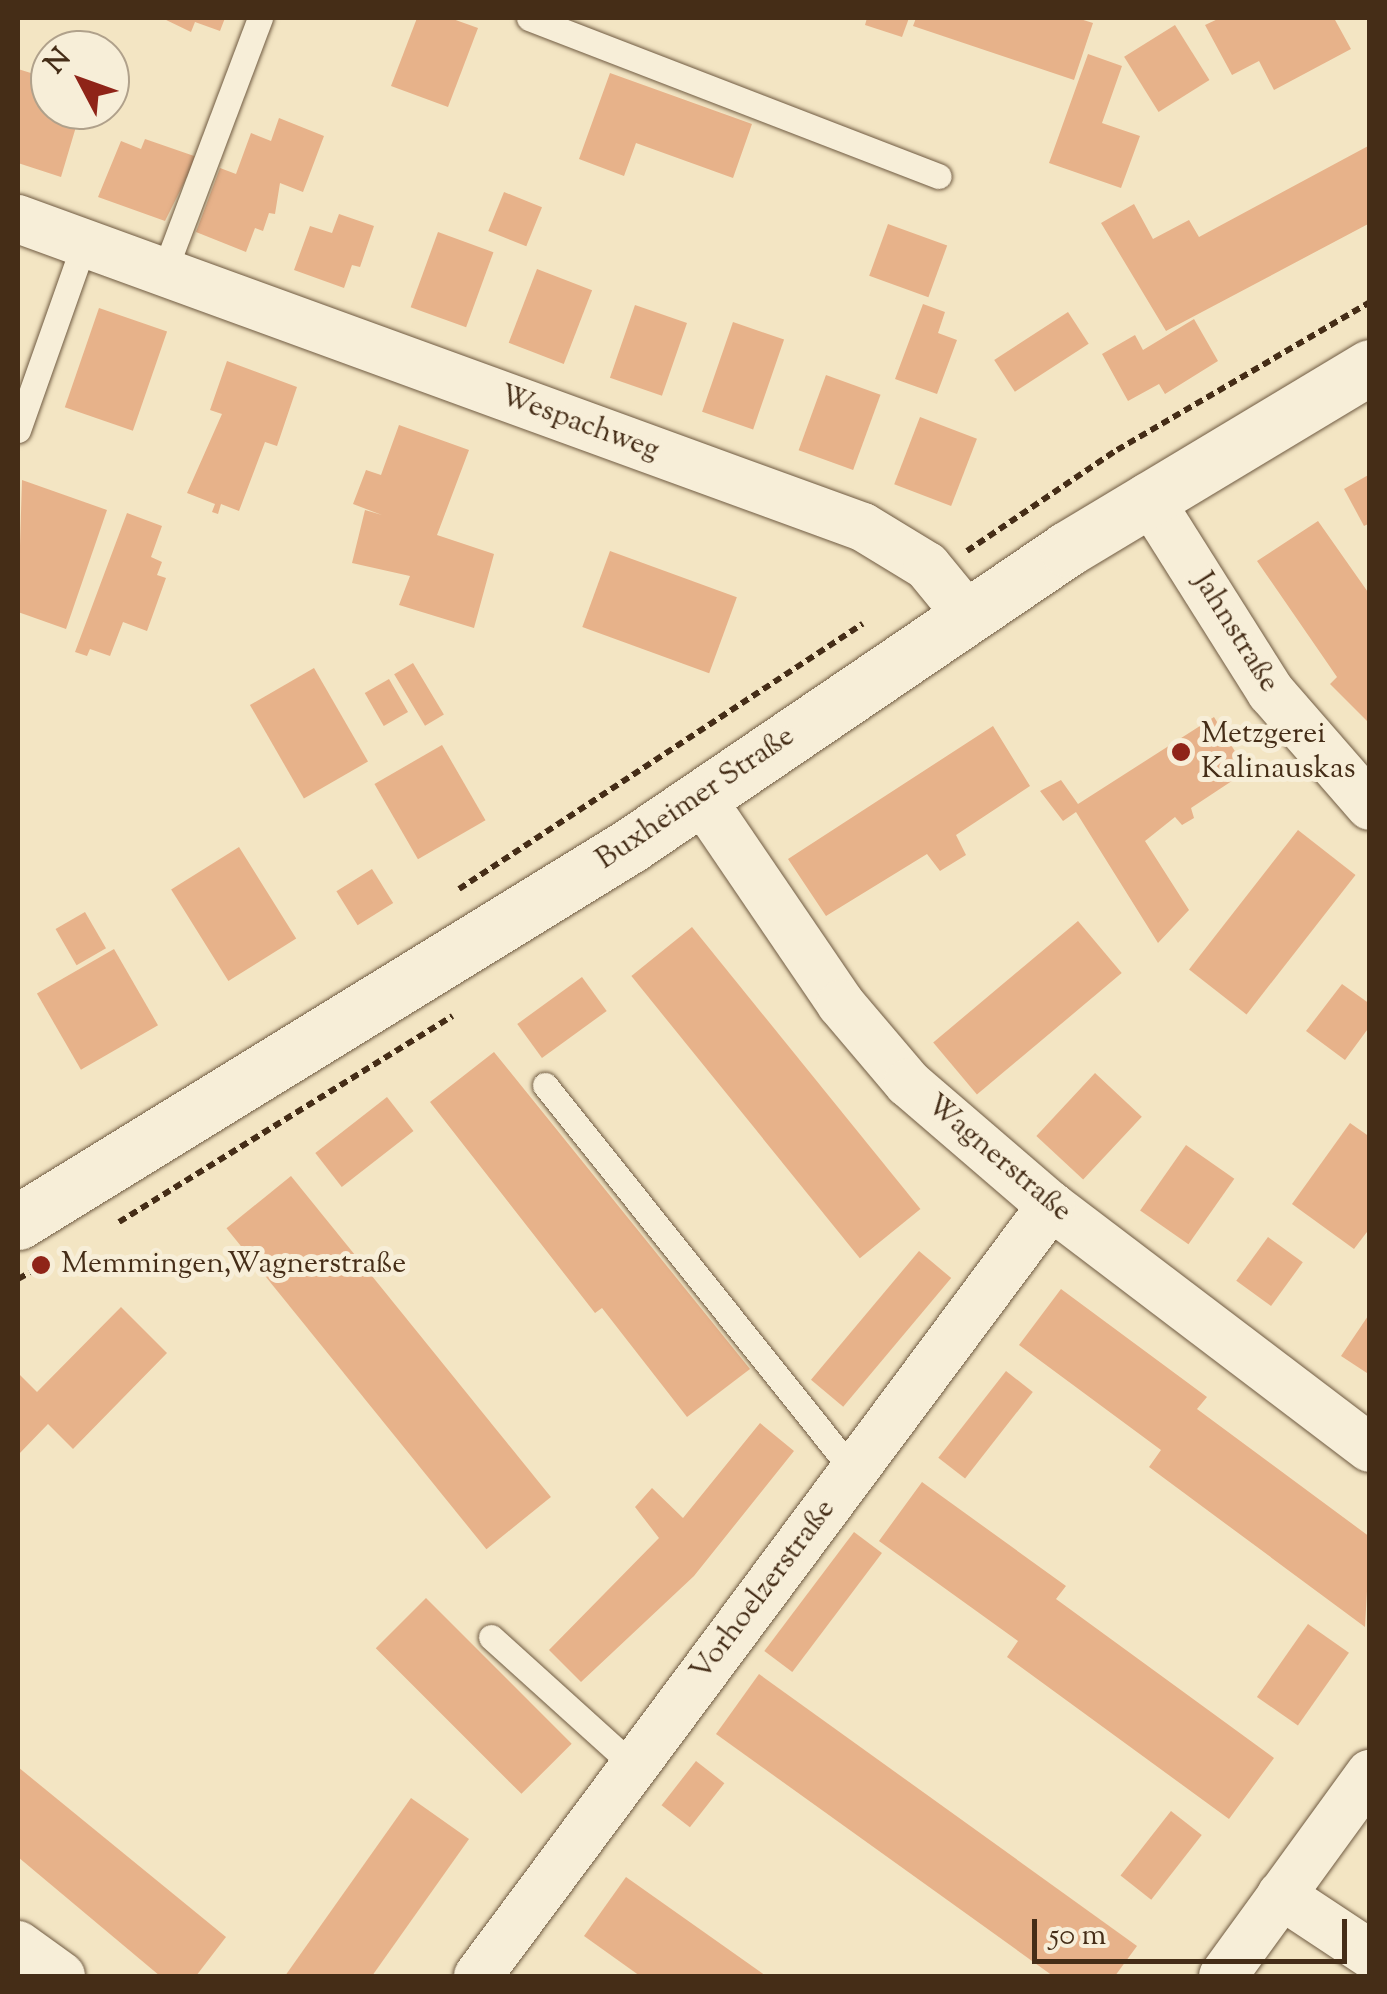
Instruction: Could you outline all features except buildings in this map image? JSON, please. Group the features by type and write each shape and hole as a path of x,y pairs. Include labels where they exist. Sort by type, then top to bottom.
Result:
{"main road":[{"name":"Buxheimer Straße","path":"18,1222 701,798 1148,497 1370,367"}],"street":[{"name":"Wespachweg","path":"18,219 862,528 892,541 934,574 968,616"},
{"name":"Jahnstraße","path":"1148,497 1270,692 1370,806"},
{"name":"Wagnerstraße","path":"701,798 876,1048 950,1122 1051,1206 1370,1448"},
{"name":"Vorhoelzerstraße","path":"478,1976 1051,1206"},
{"path":"1223,1976 1370,1774"},
{"path":"1281,1895 1370,1954"},
{"path":"18,1946 61,1976"}],"lane":[{"path":"164,272 260,18"},
{"path":"529,18 940,176"},
{"path":"18,430 84,244"},
{"path":"545,1085 853,1471"},
{"path":"492,1637 634,1766"}],"path":[{"path":"934,574 1117,450 1370,302"},
{"path":"453,893 874,617"}],"place":[{"name":"Metzgerei Kalinauskas","path":"1181,752"},
{"name":"Memmingen,Wagnerstraße","path":"41,1265"}]}
